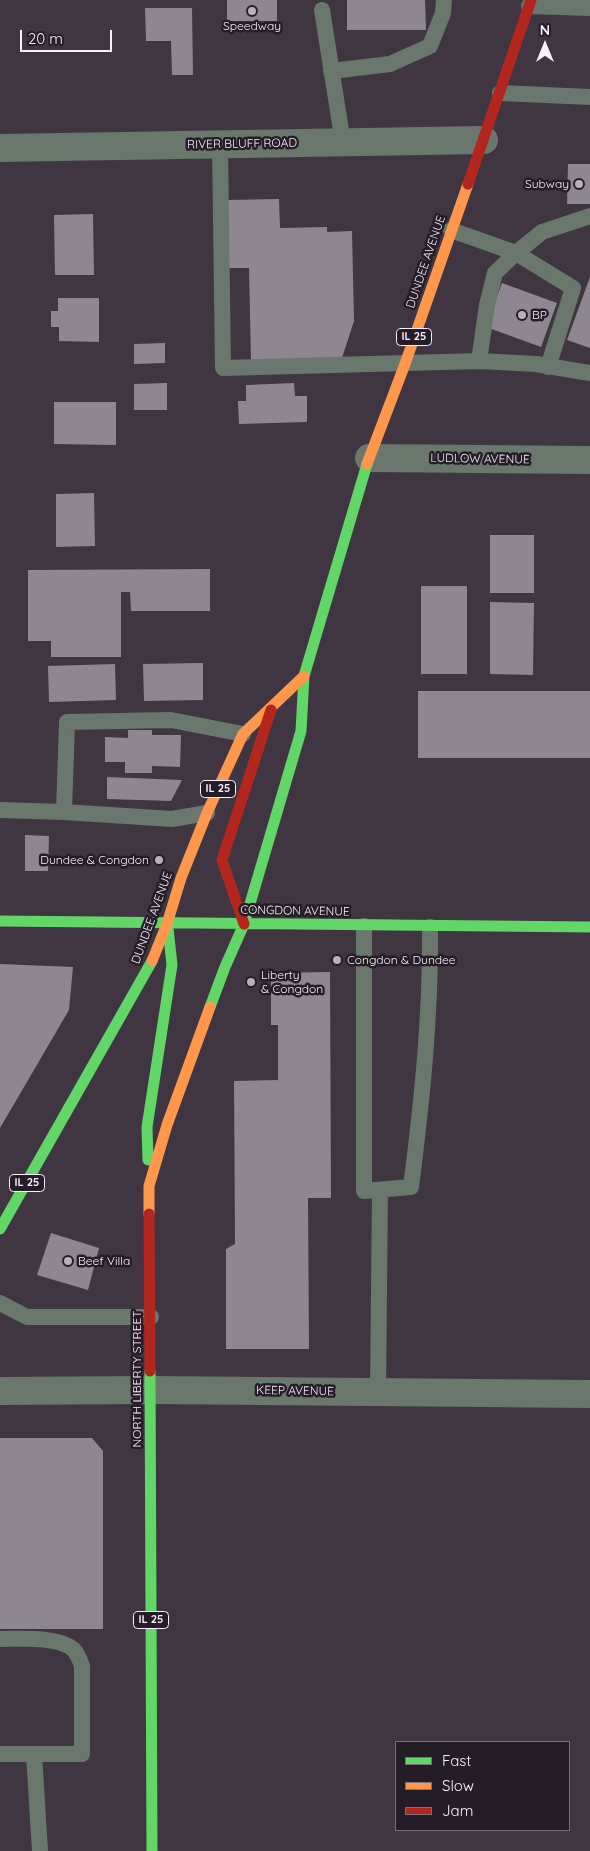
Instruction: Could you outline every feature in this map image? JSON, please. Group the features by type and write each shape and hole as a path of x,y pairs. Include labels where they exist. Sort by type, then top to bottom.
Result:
{"main road":[{"name":"DUNDEE AVENUE","path":"244,924 301,731 304,676 369,458 405,364 530,3"},
{"name":"DUNDEE AVENUE","path":"0,1229 150,966 167,924 181,878 207,813 243,734 304,676"},
{"path":"244,924 222,860 272,706"},
{"name":"CONGDON AVENUE","path":"0,921 430,927 590,927"},
{"path":"149,1186 147,1127 172,965 167,924"},
{"name":"NORTH LIBERTY STREET","path":"152,1851 149,1186 167,1125 225,967 244,924"}],"street":[{"name":"RIVER BLUFF ROAD","path":"0,148 484,140"},
{"name":"LUDLOW AVENUE","path":"369,458 590,460"},
{"name":"KEEP AVENUE","path":"0,1391 151,1390 590,1394"}],"lane":[{"path":"331,71 390,64 430,46 443,13 444,0"},
{"path":"530,3 590,8"},
{"path":"322,10 343,142"},
{"path":"500,93 590,96"},
{"path":"220,145 223,368 479,361 548,366 590,373"},
{"path":"479,361 487,305 496,273 516,253 542,232 590,216"},
{"path":"451,230 516,253 573,288 548,366"},
{"path":"64,812 67,722 171,720 243,734"},
{"path":"0,810 172,819 207,813"},
{"path":"364,926 364,1191 411,1187 423,1092 431,968 430,927"},
{"path":"378,1392 380,1190"},
{"path":"0,1303 27,1317 151,1316"},
{"path":"0,1639 60,1642 73,1649 82,1666 83,1688 82,1754 0,1754"},
{"path":"34,1754 40,1851"}],"building":[{"name":"Speedway","path":"227,0 277,0 277,21 227,21"},
{"path":"347,0 425,0 426,30 347,30"},
{"path":"145,8 192,8 193,75 172,75 171,41 146,41"},
{"name":"Subway","path":"568,164 590,164 590,204 567,204"},
{"path":"279,199 280,228 327,227 327,232 352,231 354,321 341,361 251,362 249,268 228,268 226,200"},
{"path":"93,214 94,275 55,275 54,215"},
{"path":"590,277 590,348 567,340"},
{"name":"BP","path":"502,283 557,303 541,347 486,327"},
{"path":"58,298 99,298 99,342 59,341 59,327 51,327 51,311 58,311"},
{"path":"165,343 165,363 134,364 134,344"},
{"path":"167,383 167,410 134,410 134,384"},
{"path":"294,383 295,396 307,396 307,422 239,424 238,401 246,401 246,385"},
{"path":"54,402 116,402 116,445 54,444"},
{"path":"94,493 95,546 56,547 56,494"},
{"path":"490,535 534,535 534,593 490,593"},
{"path":"210,569 210,611 131,611 130,592 121,592 121,657 51,657 51,641 28,641 28,570"},
{"path":"421,586 467,586 467,674 421,674"},
{"path":"490,602 534,603 533,675 490,674"},
{"path":"203,663 203,700 144,701 143,664"},
{"path":"115,664 116,700 49,702 48,666"},
{"path":"418,691 590,691 590,758 418,758"},
{"path":"128,730 152,730 152,735 181,735 180,767 152,766 152,773 125,773 125,762 105,762 105,737 128,738"},
{"path":"107,777 182,780 171,801 107,799"},
{"path":"25,835 49,836 48,871 25,871"},
{"path":"0,964 73,967 69,1010 0,1128"},
{"path":"330,972 331,1198 308,1198 309,1349 226,1349 226,1249 235,1244 234,1081 278,1080 278,1025 271,1025 271,973"},
{"name":"Beef Villa","path":"51,1233 99,1248 88,1290 37,1275"},
{"path":"0,1438 92,1438 103,1451 103,1629 0,1629"}],"traffic: fast":[{"path":"210,1007 244,924 301,731 304,676 367,464"},
{"path":"0,921 590,927"},
{"path":"148,1160 147,1127 172,965 168,928"},
{"path":"0,1229 152,961"},
{"path":"150,1371 152,1851"}],"traffic: slow":[{"path":"367,464 405,364 468,184"},
{"path":"152,961 167,924 181,878 207,813 243,734 304,676"},
{"path":"149,1214 149,1186 167,1125 210,1007"}],"traffic: jam":[{"path":"468,184 531,0"},
{"path":"244,924 222,860 271,710"},
{"path":"149,1214 150,1371"}],"place":[{"name":"Speedway","path":"252,11"},
{"name":"Subway","path":"579,184"},
{"name":"BP","path":"522,315"},
{"name":"Dundee & Congdon","path":"159,860"},
{"name":"Congdon & Dundee","path":"337,960"},
{"name":"Liberty & Congdon","path":"251,982"},
{"name":"Beef Villa","path":"68,1261"}]}
